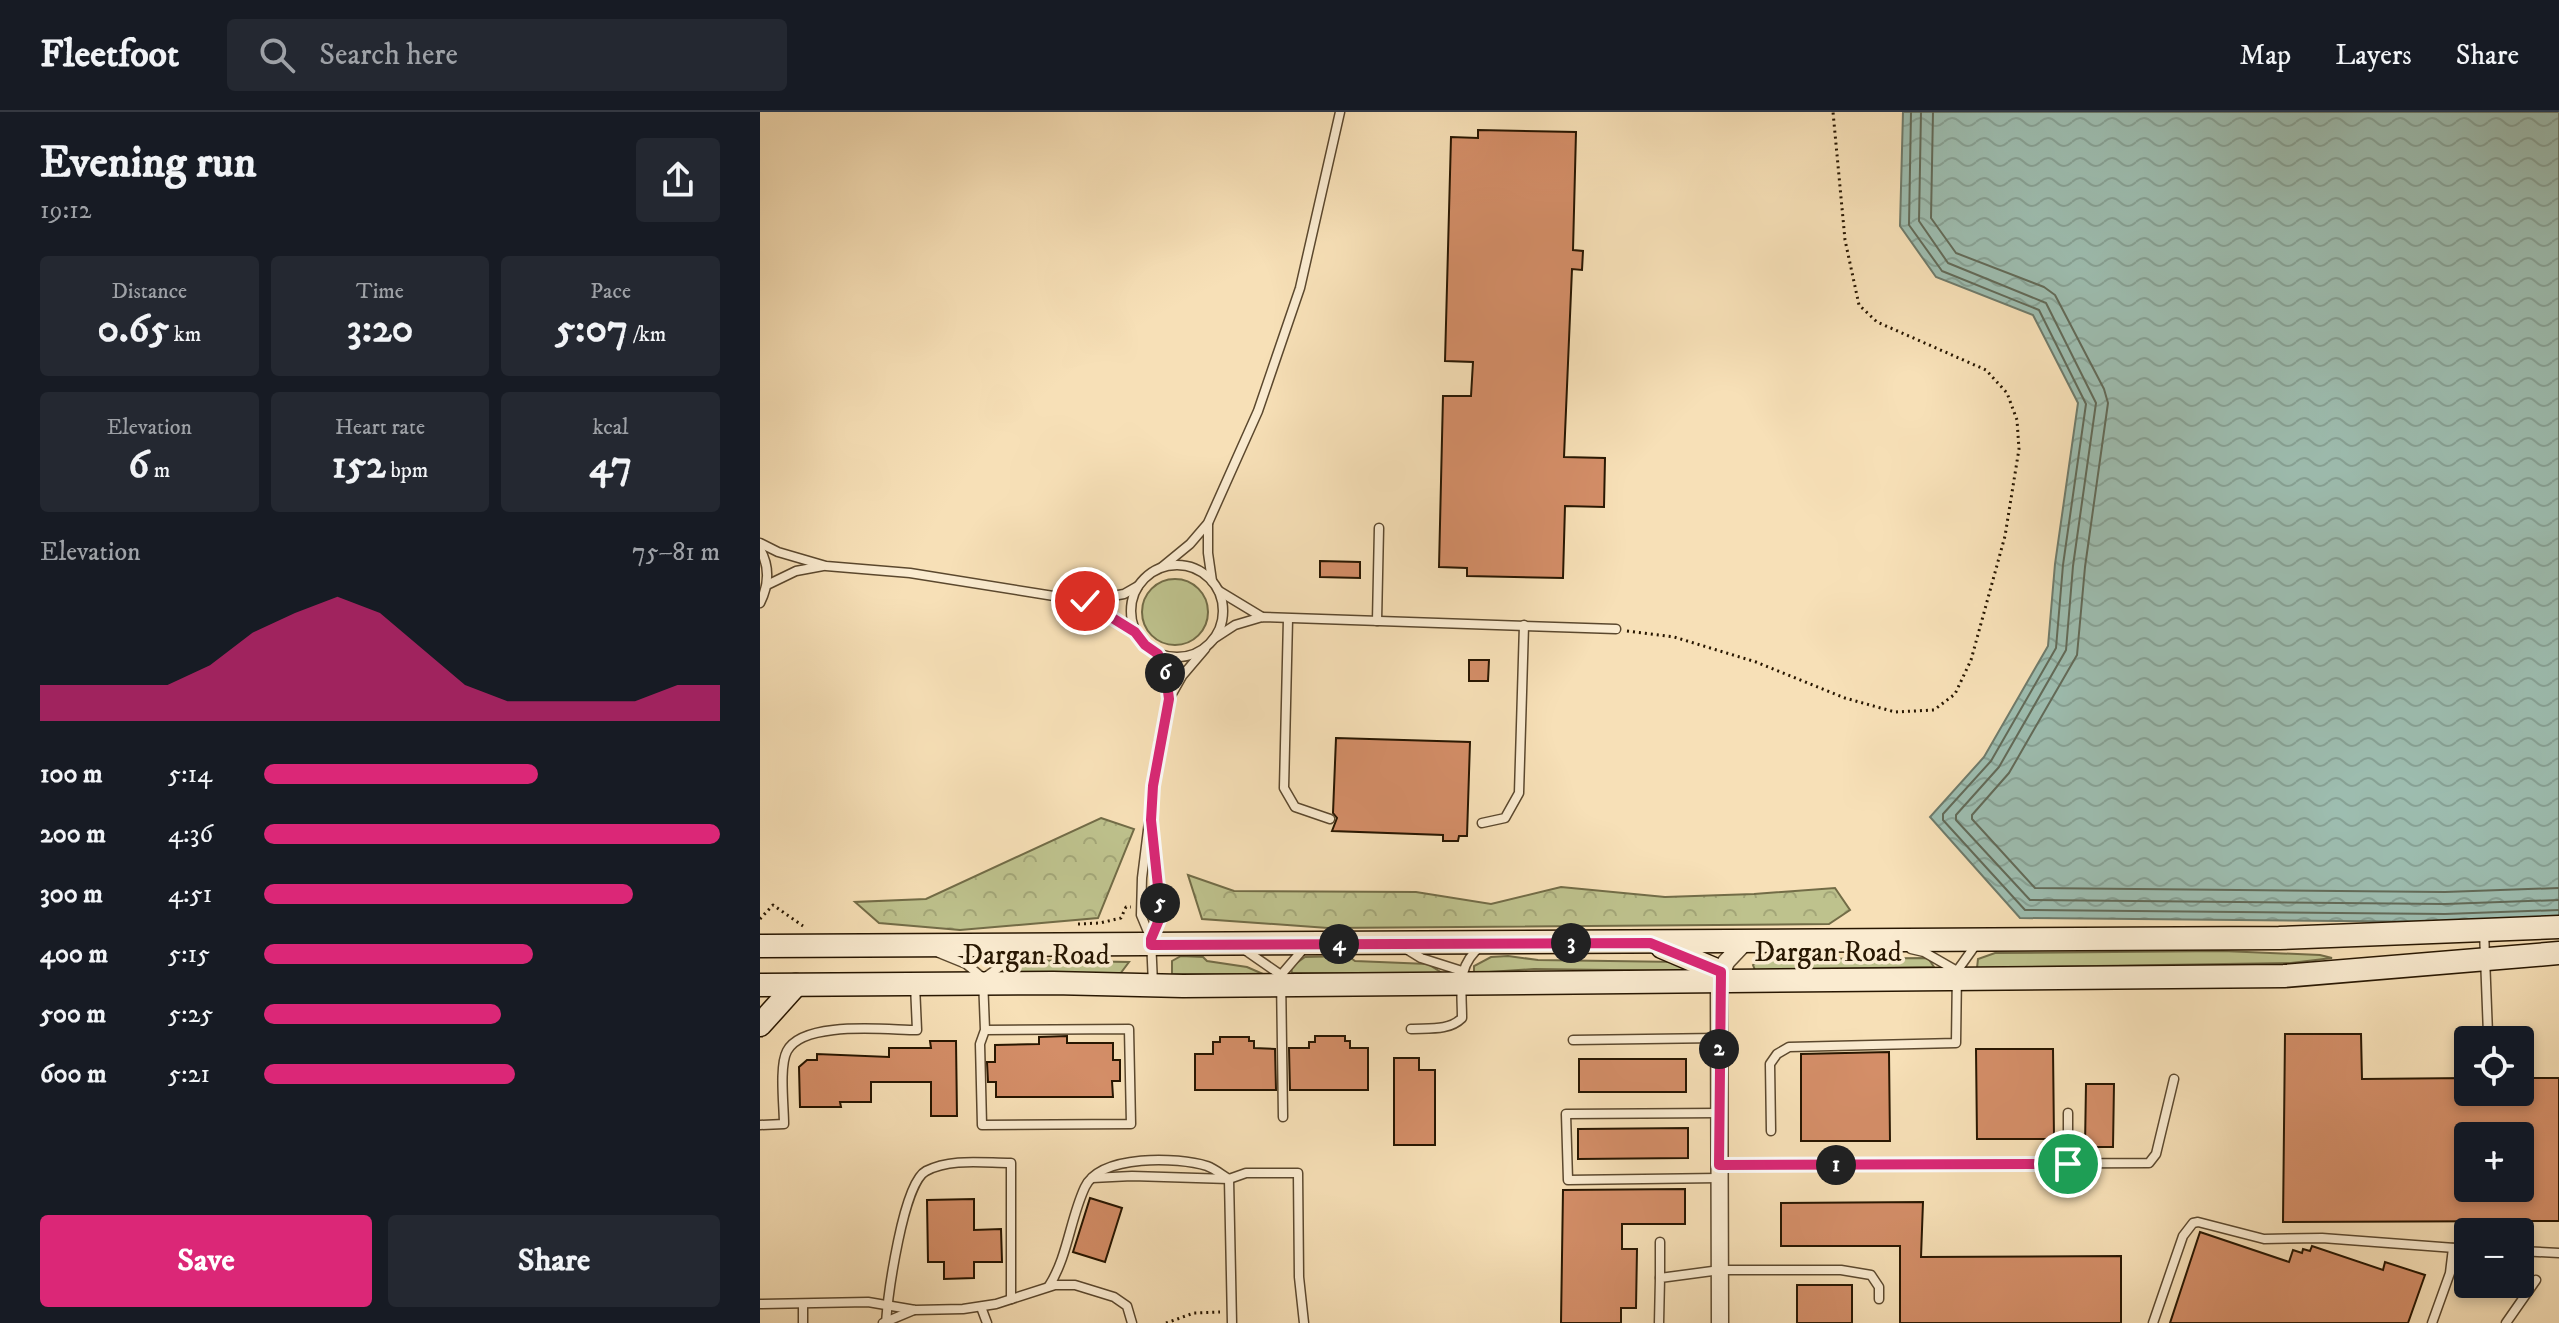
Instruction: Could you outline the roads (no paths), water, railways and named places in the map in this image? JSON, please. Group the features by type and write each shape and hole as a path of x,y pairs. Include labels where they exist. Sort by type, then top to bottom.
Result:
{"street":[{"name":"Dargan Road","path":"760,946 2279,938 2559,927"},
{"path":"1650,943 1720,977"},
{"path":"1720,1323 1720,977 1726,962 1744,943"},
{"name":"Dargan Road","path":"760,985 915,984 983,980 1153,985 1281,979 1462,977 2284,976 2559,953"},
{"path":"760,1025 796,985"}],"lane":[{"path":"760,546 826,566 910,573 1085,601 1124,594 1138,586 1190,544 1208,523 1258,411 1300,288 1340,112"},
{"path":"1208,523 1212,581"},
{"path":"1377,621 1379,528"},
{"path":"760,546 768,569 767,585 760,603"},
{"path":"767,585 796,571 826,566"},
{"path":"1162,567 1189,566 1212,581 1219,591 1224,615 1215,638"},
{"path":"1135,632 1130,609 1138,586"},
{"path":"1219,591 1262,617"},
{"path":"1085,601 1135,632 1145,645 1158,654 1174,658 1190,656 1205,649"},
{"path":"1169,699 1182,676 1215,638 1235,625 1262,617 1616,629"},
{"path":"1288,619 1284,788 1295,807 1330,819"},
{"path":"1482,823 1505,818 1519,793 1524,625"},
{"path":"1153,985 1151,942 1141,915 1142,878 1153,786 1169,699 1166,676 1158,654"},
{"path":"1151,820 1161,915 1151,942"},
{"path":"2484,929 2488,1026"},
{"path":"1771,1131 1770,1064 1777,1054 1789,1047 1956,1043 1957,976 1978,941"},
{"path":"1886,942 1924,952 1957,976"},
{"path":"1411,1029 1441,1028 1456,1024 1462,1018 1462,977 1474,952 1485,943"},
{"path":"1283,1117 1281,979 1308,944"},
{"path":"1397,944 1462,977"},
{"path":"1236,945 1281,979"},
{"path":"923,946 966,964 983,980 985,1030 980,1044 982,1125 1131,1124 1129,1029 985,1030"},
{"path":"983,980 1004,964 1016,946"},
{"path":"760,1125 784,1124 784,1065 787,1052 796,1040 826,1030 917,1030 915,984"},
{"path":"1573,1040 1719,1038"},
{"path":"1719,1113 1566,1114 1568,1180 1719,1171 2144,1164 2153,1160 2174,1079"},
{"path":"2068,1113 2068,1164"},
{"path":"1048,1286 1059,1270 1086,1185 1105,1170 1133,1160 1184,1162 1209,1167 1229,1179"},
{"path":"915,1310 885,1323 907,1201 922,1173 945,1163 1011,1163 1011,1299"},
{"path":"1092,1178 1229,1179 1246,1173 1298,1173 1299,1277 1304,1323"},
{"path":"1229,1179 1232,1323"},
{"path":"2153,1323 2183,1236 2193,1223 2198,1222 2264,1239 2322,1238 2453,1248 2450,1273 2432,1323"},
{"path":"1659,1323 1660,1242"},
{"path":"2534,1252 2559,1253"},
{"path":"1660,1278 1720,1270 1841,1270 1871,1275 1879,1287 1879,1299"},
{"path":"2506,1323 2536,1280"},
{"path":"760,1304 887,1303 915,1310 981,1307 1048,1286 1075,1285 1114,1297 1127,1306 1132,1323"},
{"path":"803,1304 803,1323"},
{"path":"981,1307 987,1323"}],"water":[{"path":"1903,112 2559,112 2559,917 2445,922 2020,918 1930,817 1984,757 2048,646 2055,564 2078,403 2033,315 1936,277 1900,226"}]}
